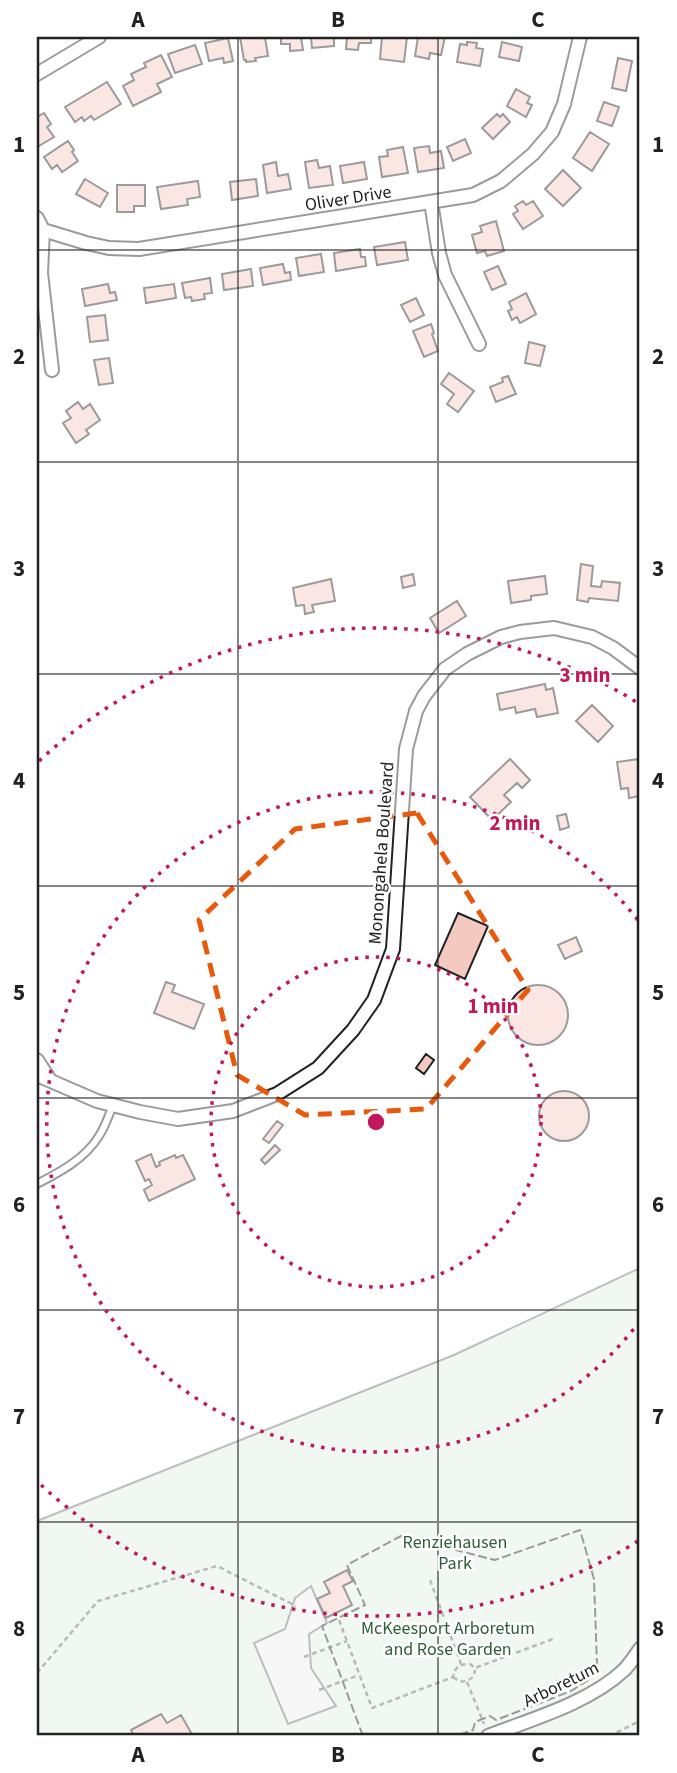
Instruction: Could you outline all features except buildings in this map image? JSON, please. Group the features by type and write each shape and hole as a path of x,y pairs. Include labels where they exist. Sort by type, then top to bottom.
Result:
{"street":[{"path":"37,74 99,37"},
{"name":"Oliver Drive","path":"40,224 98,246 139,249 473,195 501,181 533,154 552,132 564,104 580,37"},
{"path":"431,202 445,275 479,344"},
{"path":"40,224 41,273 51,370"},
{"name":"Monongahela Boulevard","path":"37,1075 97,1101 178,1119 233,1111 277,1094 318,1068 353,1030 374,1000 393,949 406,749 416,711 445,669 467,654 501,637 554,628 592,637 613,648 640,668"},
{"path":"37,1060 50,1081"},
{"name":"Arboretum","path":"488,1736 558,1709 596,1690 624,1670 640,1649"}],"lane":[{"path":"37,1184 88,1152 100,1135 113,1105"}],"path":[{"path":"37,1673 98,1601 217,1566 296,1606"},
{"path":"430,1580 461,1664"},
{"path":"339,1620 372,1708 453,1677"},
{"path":"475,1668 553,1639"},
{"path":"304,1657 346,1641"},
{"path":"453,1677 454,1670 461,1664 470,1664 475,1668"},
{"path":"453,1677 459,1682 467,1682 474,1676 475,1668"},
{"path":"319,1690 359,1675"},
{"path":"467,1682 488,1736"},
{"path":"609,1736 640,1721"}],"highlighted area":[{"path":"417,813 528,990 426,1109 305,1115 237,1075 199,920 295,829"}],"green space":[{"name":"Renziehausen Park","path":"640,1268 640,1736 37,1736 37,1521 454,1355"}],"shaded area":[{"path":"311,1586 327,1623 309,1634 311,1668 336,1706 288,1724 254,1643 285,1629 295,1598"}],"fence":[{"path":"363,1736 322,1626 365,1605 347,1565 401,1536 495,1560 580,1530 594,1579 597,1666 590,1679 571,1691 496,1720 490,1716 475,1722 473,1730 456,1736"}],"park label":[{"name":"McKeesport Arboretum and Rose Garden","path":"448,1638"}]}
